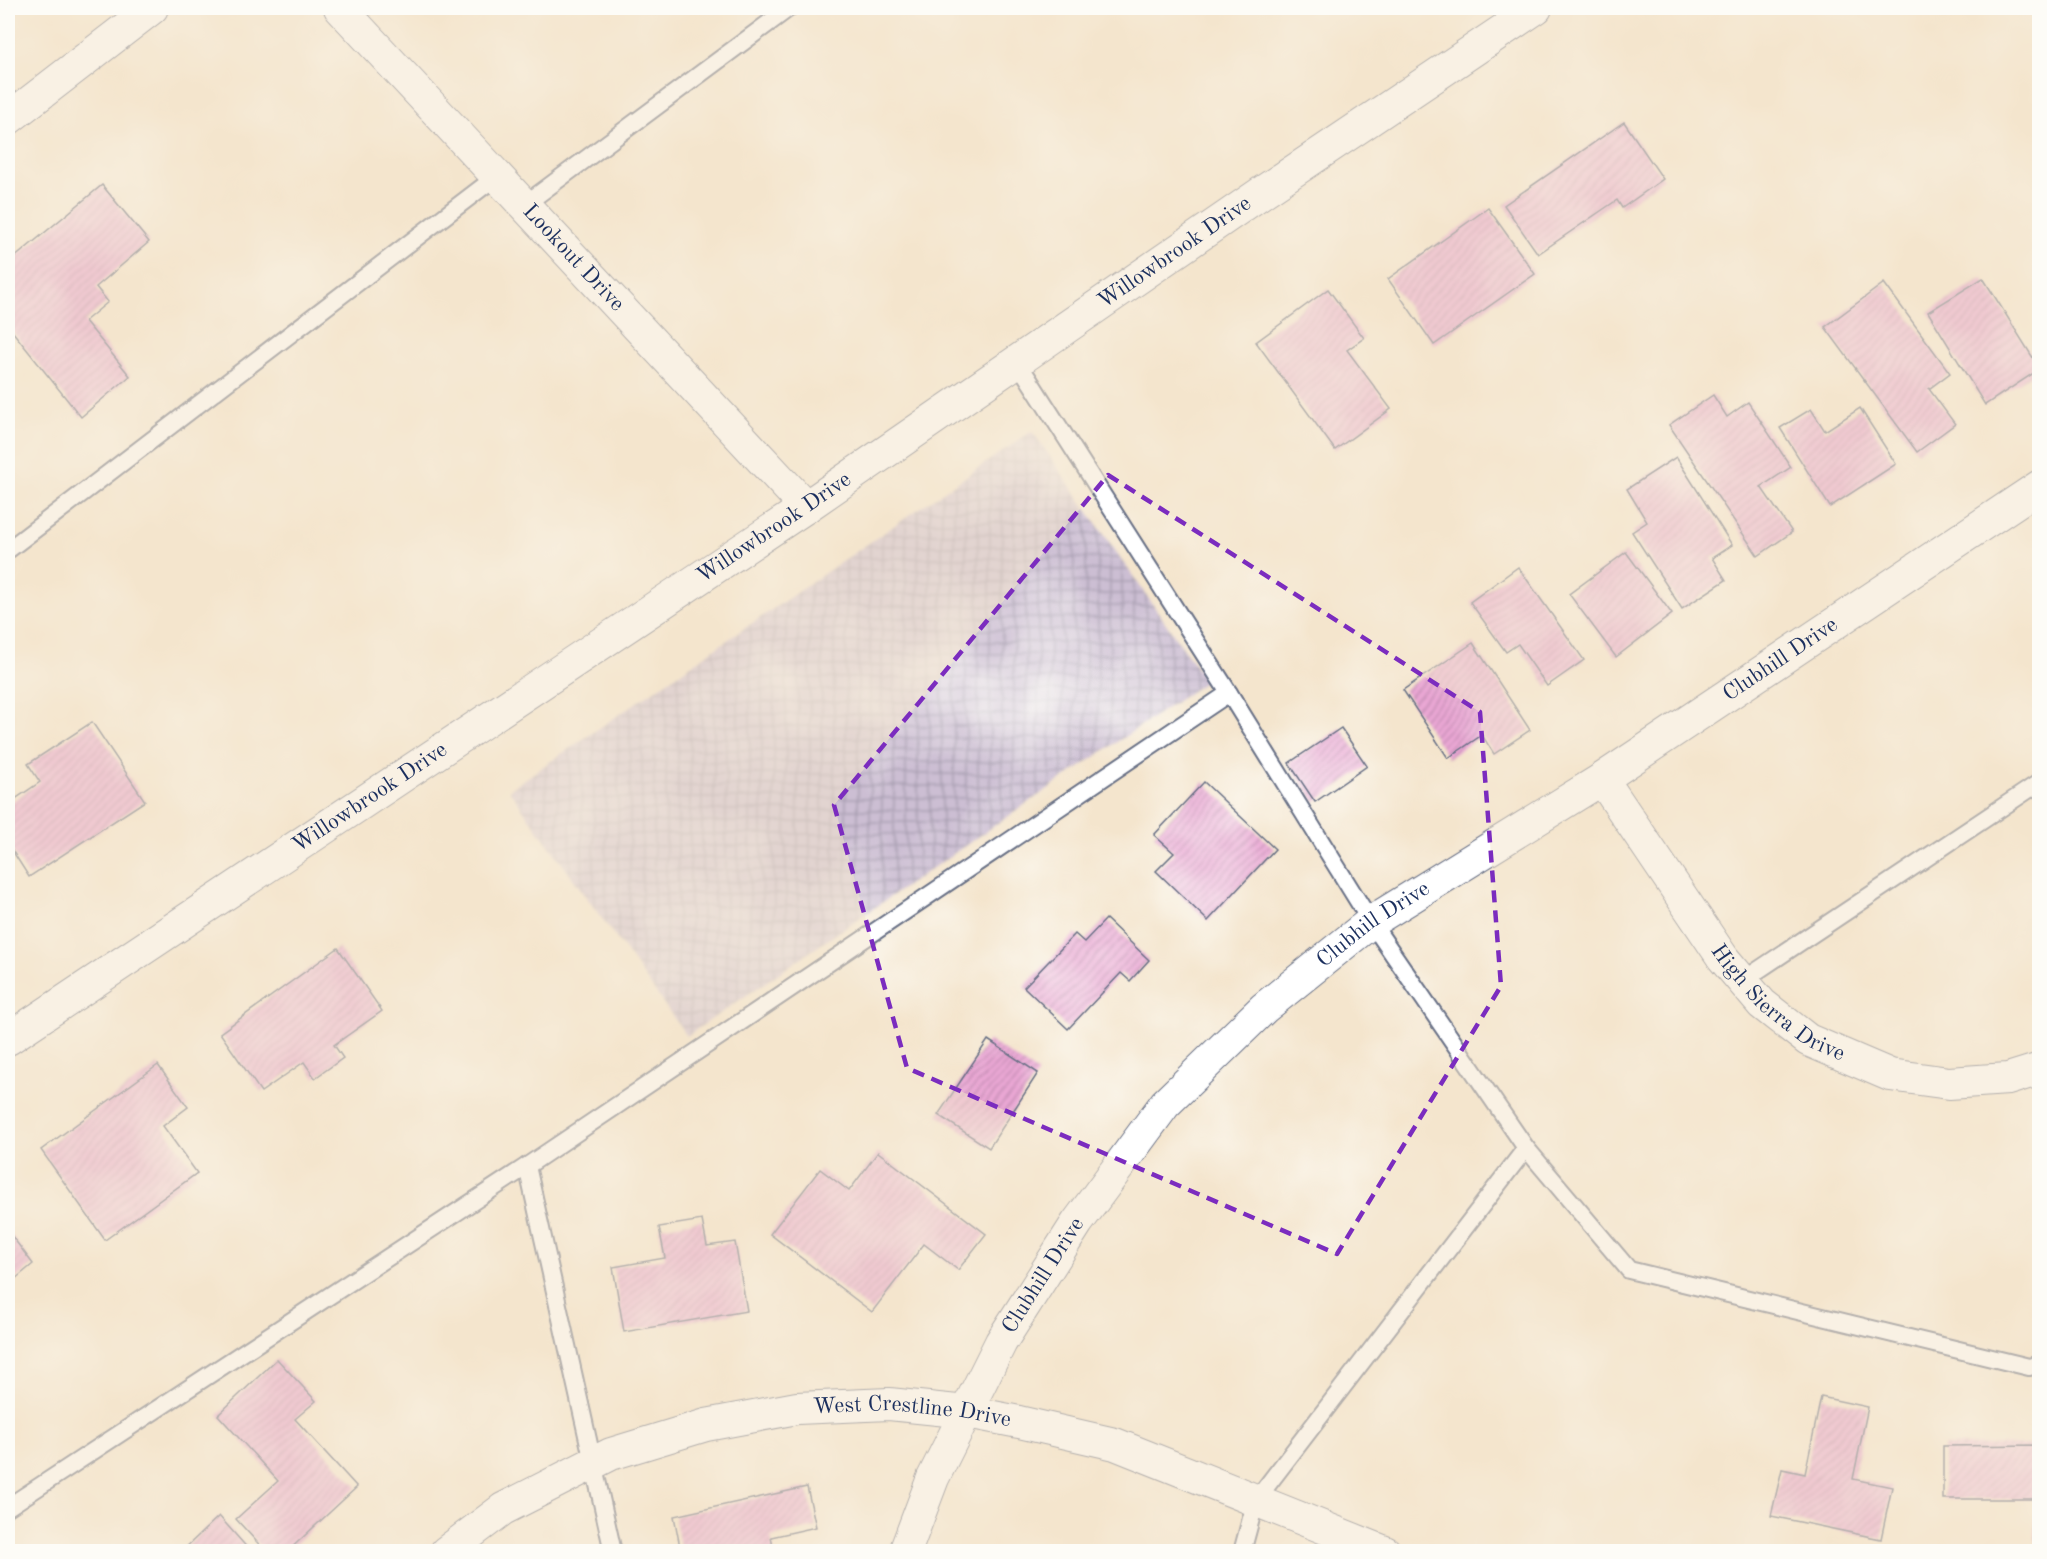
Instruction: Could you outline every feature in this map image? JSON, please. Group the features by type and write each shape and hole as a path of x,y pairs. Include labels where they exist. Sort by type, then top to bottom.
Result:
{"street":[{"path":"8,119 152,8"},
{"name":"Lookout Drive","path":"340,8 806,507"},
{"name":"Willowbrook Drive","path":"8,1039 806,507 1264,191 1536,8"},
{"name":"Clubhill Drive","path":"905,1551 933,1478 1001,1342 1077,1222 1165,1104 1264,1008 1371,922 1602,779 2040,486"},
{"name":"High Sierra Drive","path":"1602,779 1723,958 1762,1004 1808,1040 1890,1075 1949,1083 2008,1078 2040,1069"},
{"name":"West Crestline Drive","path":"446,1551 503,1509 612,1454 706,1425 797,1408 889,1404 967,1412 1115,1444 1385,1551"}],"lane":[{"path":"524,205 789,8"},
{"path":"8,550 497,176"},
{"path":"1017,361 1229,693 1371,922 1526,1148 1629,1270 2029,1366 2040,1364"},
{"path":"8,1507 526,1166 1229,693"},
{"path":"1742,981 2040,782"},
{"path":"1242,1551 1256,1500 1526,1148"},
{"path":"526,1166 613,1551"}],"highlighted area":[{"path":"1108,475 1480,712 1501,986 1337,1254 907,1068 834,805"}],"shaded area":[{"path":"1032,431 1206,681 687,1036 509,790"}],"building":[{"path":"1624,122 1663,179 1622,208 1617,200 1538,254 1504,205"},
{"path":"102,185 149,242 96,287 108,302 85,321 130,376 81,417 8,326 8,263"},
{"path":"1488,208 1535,274 1434,345 1388,279"},
{"path":"1983,278 2040,369 1985,405 1928,312"},
{"path":"1884,283 1950,373 1929,389 1955,424 1917,452 1825,327"},
{"path":"1328,289 1364,338 1347,350 1391,409 1335,450 1256,342"},
{"path":"1713,395 1727,417 1748,402 1791,467 1761,487 1792,532 1758,556 1669,425"},
{"path":"1860,408 1896,464 1830,507 1780,428 1811,409 1825,431"},
{"path":"1676,457 1732,545 1712,558 1726,580 1682,609 1632,532 1647,522 1627,489"},
{"path":"1626,552 1672,614 1616,657 1569,594"},
{"path":"1518,567 1584,660 1547,686 1518,644 1506,652 1470,602"},
{"path":"1473,643 1530,730 1494,754 1482,735 1448,758 1403,690"},
{"path":"92,722 145,801 29,877 8,844 8,804 40,782 28,764"},
{"path":"1341,728 1367,766 1315,802 1289,763"},
{"path":"1204,782 1275,849 1208,921 1156,871 1174,853 1154,835"},
{"path":"1106,919 1149,960 1130,981 1121,973 1068,1029 1024,987 1075,934 1084,942"},
{"path":"338,948 382,1011 334,1045 343,1058 315,1078 304,1062 261,1092 220,1033"},
{"path":"988,1040 1038,1073 989,1148 938,1115"},
{"path":"158,1065 188,1107 163,1126 197,1173 105,1240 41,1150"},
{"path":"878,1152 986,1234 958,1270 924,1244 872,1312 770,1234 820,1169 849,1191"},
{"path":"702,1220 707,1246 735,1242 747,1311 624,1332 613,1267 665,1258 659,1227"},
{"path":"8,1231 33,1264 8,1285"},
{"path":"277,1359 316,1401 295,1419 357,1487 287,1552 266,1552 236,1519 278,1481 218,1415"},
{"path":"1821,1397 1868,1407 1853,1479 1892,1487 1881,1539 1771,1516 1782,1469 1805,1474"},
{"path":"2040,1445 2040,1541 2035,1541 2035,1499 1943,1499 1943,1446"},
{"path":"807,1487 816,1527 771,1537 774,1552 681,1552 674,1516"},
{"path":"219,1516 251,1552 181,1552"}]}
